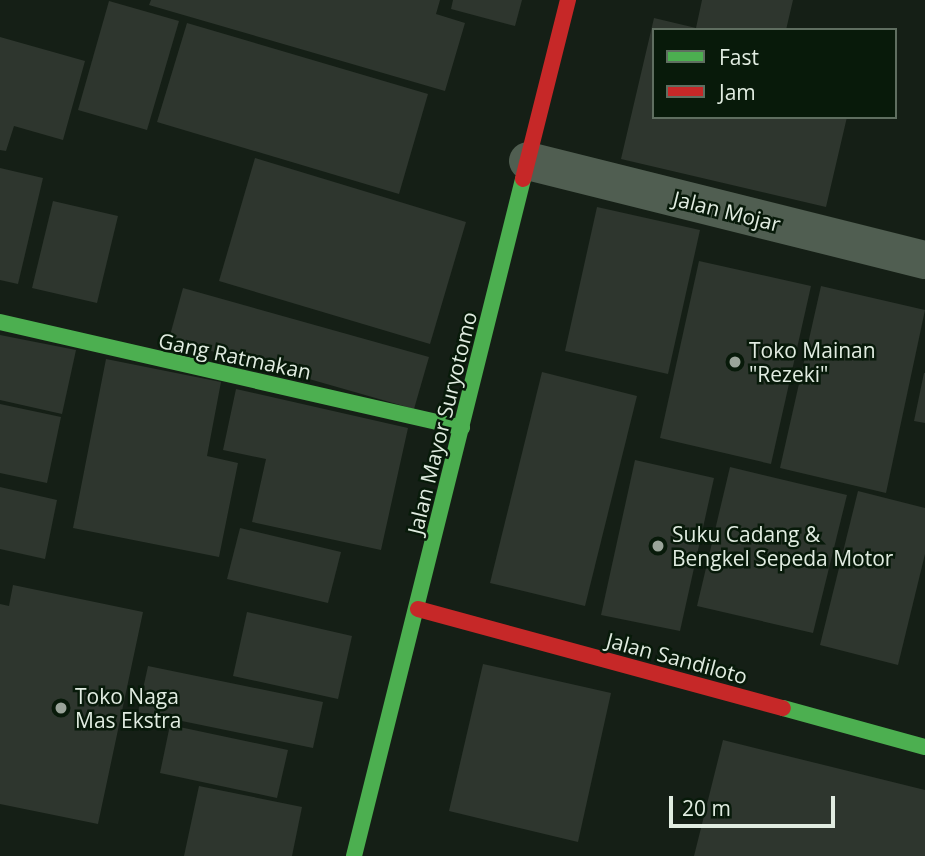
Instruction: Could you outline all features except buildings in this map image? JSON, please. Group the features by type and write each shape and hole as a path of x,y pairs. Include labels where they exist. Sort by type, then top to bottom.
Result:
{"street":[{"name":"Jalan Mayor Suryotomo","path":"354,856 418,609 568,0"},
{"name":"Jalan Mojar","path":"528,161 925,260"},
{"name":"Gang Ratmakan","path":"0,322 463,428"},
{"name":"Jalan Sandiloto","path":"418,609 925,747"}],"traffic: fast":[{"path":"354,856 523,179"},
{"path":"0,322 462,428"},
{"path":"783,708 925,747"}],"traffic: jam":[{"path":"523,179 568,0"},
{"path":"418,609 783,708"}],"place":[{"name":"Toko Mainan \"Rezeki\"","path":"735,362"},
{"name":"Suku Cadang & Bengkel Sepeda Motor","path":"658,546"},
{"name":"Toko Naga Mas Ekstra","path":"61,708"}]}
